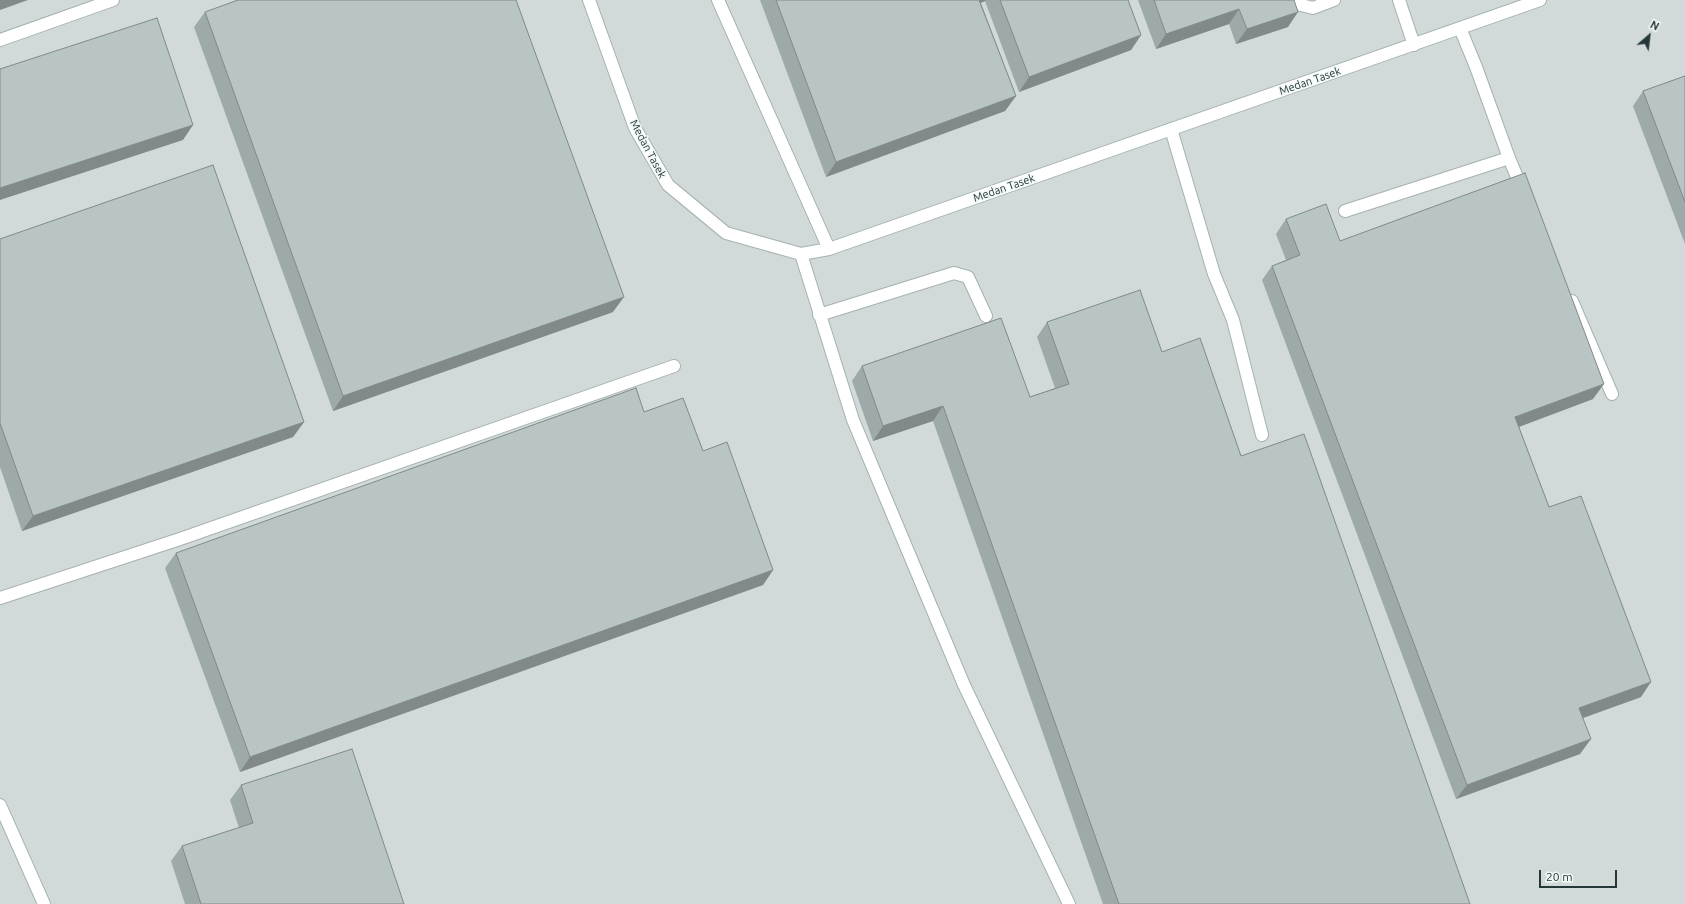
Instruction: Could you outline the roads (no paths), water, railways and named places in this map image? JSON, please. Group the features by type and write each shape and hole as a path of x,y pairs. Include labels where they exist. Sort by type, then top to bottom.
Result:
{"street":[{"path":"0,40 113,0"},
{"name":"Medan Tasek","path":"589,0 635,128 668,185 726,233 801,254 829,249 1540,0"},
{"path":"718,0 829,249"},
{"path":"1299,0 1301,5 1313,8 1334,0"},
{"path":"1399,0 1414,45"},
{"path":"1460,28 1476,67 1509,158 1528,201"},
{"path":"1171,129 1214,274 1233,320 1262,435"},
{"path":"1345,211 1509,158"},
{"path":"801,254 853,420 964,685 1068,904"},
{"path":"819,315 954,273 968,277 986,316"},
{"path":"1568,294 1612,394"},
{"path":"0,598 180,539 674,366"},
{"path":"0,805 44,904"}]}
